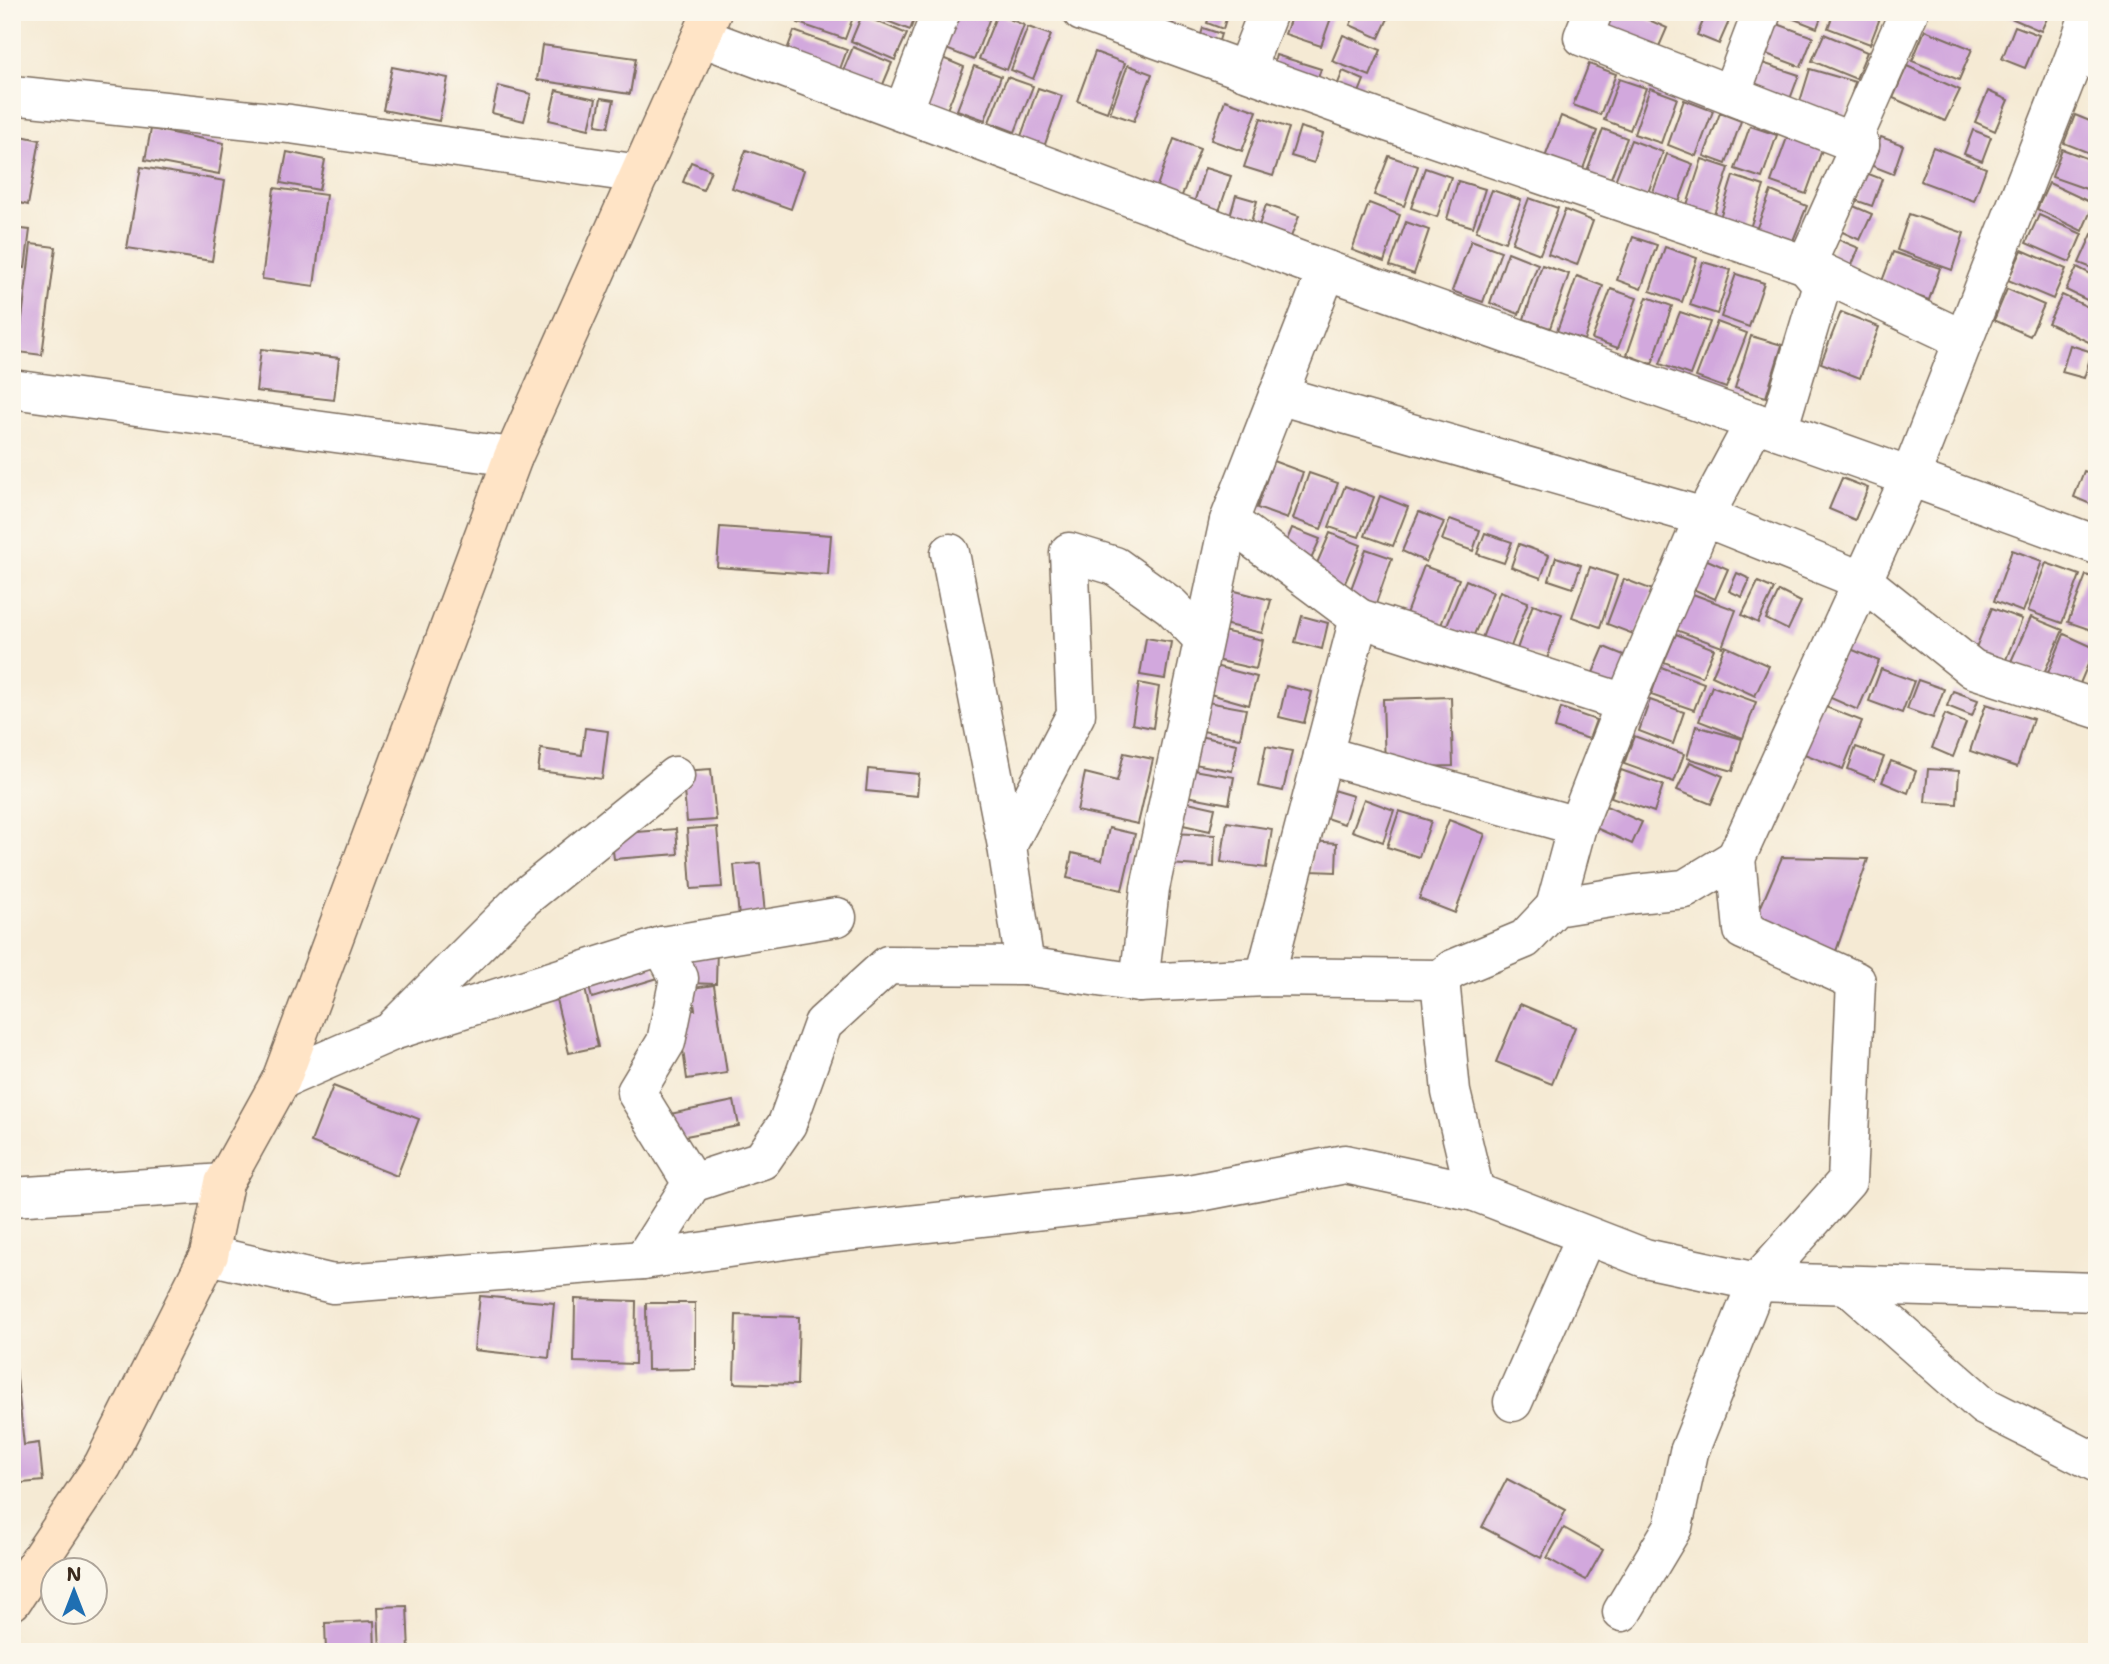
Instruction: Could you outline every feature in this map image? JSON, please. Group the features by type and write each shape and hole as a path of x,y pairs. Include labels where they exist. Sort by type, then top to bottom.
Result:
{"main road":[{"path":"12,1601 103,1465 209,1255 224,1183 281,1080 513,457 707,24"}],"street":[{"path":"903,112 941,12"},
{"path":"1245,71 1268,12"},
{"path":"1593,12 1583,37 1860,145"},
{"path":"1731,94 1762,12"},
{"path":"1860,145 1852,141 1909,12"},
{"path":"1622,1612 1673,1527 1689,1452 1757,1282 1847,1181 1856,981 1743,930 1736,858 1910,477 1962,339 2086,57 2091,12"},
{"path":"1100,15 1400,127 1806,265 1962,339"},
{"path":"707,24 903,112 1327,270 2097,545"},
{"path":"12,95 290,124 640,174"},
{"path":"1806,265 1860,145"},
{"path":"643,1259 692,1183 762,1160 787,1124 823,1024 888,965 1026,966 1139,983 1265,977 1440,979 1453,969 1525,939 1555,907 1577,826 1625,703 1704,517 1767,426 1822,284 1806,265"},
{"path":"1139,983 1150,888 1228,521 1327,270"},
{"path":"12,389 513,457"},
{"path":"1278,395 1704,517 1863,581 1973,669 2097,709"},
{"path":"1228,521 1359,618 1625,703"},
{"path":"1007,846 1076,714 1069,552 1115,566 1171,606 1203,639"},
{"path":"950,553 1007,846 1026,966"},
{"path":"1265,977 1359,618"},
{"path":"1323,755 1577,826"},
{"path":"393,1031 525,897 675,776"},
{"path":"1555,907 1685,889 1736,858"},
{"path":"281,1080 393,1031 662,946 837,917"},
{"path":"662,946 679,978 666,1042 636,1092 692,1183"},
{"path":"1440,979 1451,1092 1475,1192"},
{"path":"209,1255 333,1284 643,1259 827,1234 1189,1194 1345,1164 1475,1192 1645,1258 1757,1282 2097,1292"},
{"path":"12,1197 224,1183"},
{"path":"1513,1402 1586,1236"},
{"path":"1847,1284 1984,1406 2097,1463"}],"building":[{"path":"802,12 855,12 845,39 798,23"},
{"path":"864,12 917,12 910,30"},
{"path":"954,12 992,12 974,60 941,47"},
{"path":"1124,12 1165,12 1175,17 1165,40"},
{"path":"1211,12 1228,12 1223,29 1207,23"},
{"path":"1293,12 1324,12 1332,15 1321,46 1285,34"},
{"path":"1356,12 1391,12 1379,38 1350,25"},
{"path":"1614,12 1631,12 1667,28 1654,58 1603,35"},
{"path":"1707,12 1733,12 1719,44 1697,35"},
{"path":"1776,12 1823,12 1817,28"},
{"path":"1834,12 1865,12 1880,18 1870,44 1828,28"},
{"path":"1997,12 2050,12 2041,31"},
{"path":"997,14 1024,25 1007,70 979,59"},
{"path":"862,15 907,34 895,60 851,41"},
{"path":"1772,22 1813,37 1801,67 1761,52"},
{"path":"2015,26 2039,35 2025,68 2002,59"},
{"path":"1028,27 1051,35 1033,79 1011,70"},
{"path":"1203,28 1221,34 1214,57 1196,52"},
{"path":"1925,30 1972,49 1959,80 1912,61"},
{"path":"794,31 847,50 837,77 784,58"},
{"path":"1824,34 1867,52 1856,79 1812,61"},
{"path":"1343,35 1381,50 1370,76 1332,61"},
{"path":"542,45 636,58 630,94 537,80"},
{"path":"853,47 892,63 879,94 840,78"},
{"path":"1095,52 1125,63 1107,112 1077,101"},
{"path":"933,54 964,67 946,112 915,99"},
{"path":"1276,55 1321,69 1315,87 1271,74"},
{"path":"1750,59 1799,75 1787,107 1739,91"},
{"path":"1589,64 1616,74 1600,115 1573,105"},
{"path":"1128,65 1152,74 1134,121 1110,113"},
{"path":"974,66 1001,76 985,120 957,110"},
{"path":"1907,66 1960,90 1945,121 1893,98"},
{"path":"392,67 448,78 439,121 383,110"},
{"path":"1810,69 1855,82 1844,121 1798,108"},
{"path":"1343,71 1364,80 1354,105 1333,96"},
{"path":"1007,77 1033,86 1015,132 989,122"},
{"path":"1619,79 1646,88 1630,130 1604,120"},
{"path":"498,86 531,94 524,121 492,113"},
{"path":"1038,88 1062,96 1044,147 1020,139"},
{"path":"1650,88 1677,98 1661,143 1634,134"},
{"path":"556,90 596,99 589,129 549,120"},
{"path":"1988,91 2008,100 1995,131 1975,122"},
{"path":"601,98 614,100 608,127 596,125"},
{"path":"1225,100 1257,111 1242,151 1211,140"},
{"path":"1684,100 1713,111 1696,156 1668,145"},
{"path":"1720,113 1741,121 1726,164 1704,156"},
{"path":"2075,115 2097,124 2097,156 2064,143"},
{"path":"1561,116 1597,131 1581,174 1544,160"},
{"path":"1261,118 1289,128 1273,176 1244,167"},
{"path":"1750,126 1777,135 1762,178 1735,169"},
{"path":"1300,127 1323,134 1314,163 1291,156"},
{"path":"151,129 224,143 219,174 145,160"},
{"path":"1603,129 1627,138 1608,185 1585,176"},
{"path":"1973,130 1991,137 1982,161 1964,154"},
{"path":"12,134 40,140 28,205 12,201"},
{"path":"1788,135 1823,147 1806,194 1771,182"},
{"path":"1881,137 1903,145 1893,174 1870,165"},
{"path":"1174,139 1200,149 1181,198 1156,189"},
{"path":"1631,140 1663,152 1646,198 1613,186"},
{"path":"1933,147 1986,168 1974,201 1920,181"},
{"path":"2062,149 2097,162 2095,192 2052,177"},
{"path":"746,150 804,170 791,209 732,188"},
{"path":"287,152 325,160 319,190 281,183"},
{"path":"1667,154 1693,164 1676,210 1650,200"},
{"path":"1389,156 1418,166 1404,206 1374,195"},
{"path":"1702,159 1729,168 1712,220 1685,211"},
{"path":"691,162 711,170 703,190 683,182"},
{"path":"141,167 225,181 212,261 127,248"},
{"path":"1205,168 1231,176 1217,217 1192,209"},
{"path":"1425,168 1451,177 1437,217 1411,208"},
{"path":"1866,173 1882,179 1872,206 1855,200"},
{"path":"1733,176 1764,186 1749,231 1719,221"},
{"path":"1458,181 1485,189 1473,227 1447,219"},
{"path":"2049,183 2094,204 2082,231 2037,209"},
{"path":"274,188 326,195 314,286 262,279"},
{"path":"1492,190 1521,200 1505,242 1476,231"},
{"path":"1771,191 1807,206 1792,243 1756,230"},
{"path":"1236,195 1257,201 1251,222 1230,216"},
{"path":"1529,198 1558,208 1540,254 1512,243"},
{"path":"1369,203 1400,215 1384,262 1352,250"},
{"path":"1266,205 1299,216 1289,242 1257,231"},
{"path":"1851,205 1872,214 1860,240 1840,231"},
{"path":"1565,210 1593,221 1577,265 1548,254"},
{"path":"1909,214 1964,233 1952,270 1897,250"},
{"path":"2039,215 2082,234 2070,262 2026,243"},
{"path":"1406,222 1429,230 1414,274 1390,266"},
{"path":"12,228 30,230 25,268 12,266"},
{"path":"2092,234 2097,236 2097,270 2079,263"},
{"path":"1633,237 1657,245 1641,289 1617,280"},
{"path":"1837,239 1859,248 1849,272 1827,263"},
{"path":"1471,240 1501,251 1483,302 1452,291"},
{"path":"31,244 56,247 42,355 18,352"},
{"path":"1665,247 1697,258 1682,302 1650,291"},
{"path":"2022,250 2066,269 2053,299 2008,280"},
{"path":"1508,252 1538,264 1519,314 1490,303"},
{"path":"1893,252 1940,268 1929,300 1881,284"},
{"path":"1703,262 1731,270 1717,314 1690,305"},
{"path":"1542,265 1569,274 1550,328 1524,319"},
{"path":"2077,267 2097,277 2097,305 2066,290"},
{"path":"1736,274 1764,283 1749,327 1721,317"},
{"path":"1577,276 1603,286 1584,340 1557,331"},
{"path":"1611,289 1637,298 1618,348 1592,339"},
{"path":"2007,289 2044,305 2030,336 1994,320"},
{"path":"2062,295 2097,311 2095,345 2048,323"},
{"path":"1647,297 1672,306 1652,364 1627,355"},
{"path":"1680,312 1710,322 1690,375 1660,364"},
{"path":"1841,312 1879,327 1860,378 1821,363"},
{"path":"1717,322 1747,333 1726,388 1696,377"},
{"path":"1751,336 1782,345 1766,397 1735,388"},
{"path":"2070,345 2092,352 2084,378 2062,372"},
{"path":"261,349 339,358 334,400 256,391"},
{"path":"1273,461 1303,472 1287,519 1257,508"},
{"path":"2084,471 2097,476 2097,507 2074,497"},
{"path":"1309,473 1338,483 1321,529 1293,519"},
{"path":"1842,478 1868,488 1855,520 1829,509"},
{"path":"1345,486 1374,497 1359,537 1329,527"},
{"path":"1380,496 1408,507 1393,546 1365,536"},
{"path":"1419,512 1444,522 1426,562 1402,551"},
{"path":"1450,519 1480,530 1473,551 1442,540"},
{"path":"720,527 831,535 828,575 717,567"},
{"path":"1292,528 1320,539 1301,582 1274,571"},
{"path":"1330,533 1361,545 1339,597 1308,584"},
{"path":"1485,533 1512,542 1504,563 1477,554"},
{"path":"1519,544 1549,555 1541,578 1511,567"},
{"path":"1366,549 1392,558 1375,606 1348,597"},
{"path":"2012,550 2042,561 2023,612 1994,601"},
{"path":"1556,557 1581,565 1573,588 1549,580"},
{"path":"1705,559 1728,569 1715,599 1693,589"},
{"path":"2046,563 2080,575 2062,623 2028,611"},
{"path":"1424,566 1459,579 1437,635 1403,622"},
{"path":"1590,567 1617,576 1600,627 1572,617"},
{"path":"1737,573 1750,579 1742,597 1729,591"},
{"path":"2086,575 2097,579 2097,632 2068,622"},
{"path":"1624,579 1653,590 1636,635 1607,624"},
{"path":"1466,580 1493,592 1472,639 1446,627"},
{"path":"1758,582 1774,589 1758,623 1742,615"},
{"path":"1227,589 1271,600 1262,633 1219,623"},
{"path":"1500,591 1528,602 1510,649 1482,638"},
{"path":"1779,591 1801,602 1788,630 1766,619"},
{"path":"1690,593 1736,610 1722,647 1676,630"},
{"path":"1533,604 1562,614 1547,659 1517,649"},
{"path":"1992,608 2022,619 2003,667 1973,655"},
{"path":"1302,616 1328,623 1322,649 1295,642"},
{"path":"2031,617 2063,630 2040,682 2008,668"},
{"path":"1218,630 1263,640 1256,669 1211,659"},
{"path":"1676,634 1714,649 1702,677 1664,662"},
{"path":"2064,634 2095,648 2076,693 2045,680"},
{"path":"1146,638 1171,642 1165,679 1140,675"},
{"path":"1725,646 1769,666 1755,696 1712,676"},
{"path":"1604,647 1631,658 1616,693 1589,682"},
{"path":"1846,647 1879,661 1858,710 1824,695"},
{"path":"1211,665 1257,677 1249,705 1203,692"},
{"path":"1661,667 1704,683 1694,710 1651,695"},
{"path":"1881,669 1914,681 1902,713 1869,701"},
{"path":"1918,680 1944,689 1933,718 1907,709"},
{"path":"1139,683 1159,687 1153,728 1132,724"},
{"path":"1286,686 1312,692 1304,723 1279,717"},
{"path":"1712,686 1756,702 1743,738 1699,721"},
{"path":"1953,691 1978,700 1972,716 1947,706"},
{"path":"1451,697 1453,766 1385,768 1383,699"},
{"path":"1650,700 1684,712 1673,744 1639,731"},
{"path":"1202,701 1246,709 1240,738 1197,730"},
{"path":"1813,702 1862,721 1843,769 1794,750"},
{"path":"1986,704 2033,719 2017,767 1970,751"},
{"path":"1561,708 1596,720 1589,739 1555,728"},
{"path":"1945,714 1966,723 1953,757 1932,748"},
{"path":"1696,726 1742,739 1733,771 1687,758"},
{"path":"585,728 608,731 602,779 538,771 541,749 582,755"},
{"path":"1194,735 1237,744 1232,771 1189,763"},
{"path":"1634,736 1684,754 1674,782 1624,764"},
{"path":"1266,746 1292,751 1283,791 1258,786"},
{"path":"1856,747 1884,757 1875,780 1848,769"},
{"path":"1124,753 1153,759 1138,824 1077,811 1085,773 1117,781"},
{"path":"1891,761 1916,771 1908,793 1882,782"},
{"path":"1690,762 1723,776 1711,804 1677,790"},
{"path":"711,769 716,820 687,822 682,771"},
{"path":"868,769 919,774 917,796 866,791"},
{"path":"1187,769 1234,777 1229,804 1181,795"},
{"path":"1928,769 1959,771 1957,804 1925,802"},
{"path":"1621,770 1663,785 1654,812 1611,797"},
{"path":"1326,788 1353,796 1344,824 1317,815"},
{"path":"1364,799 1394,810 1383,842 1352,831"},
{"path":"1179,800 1215,808 1210,831 1174,823"},
{"path":"1606,806 1642,822 1632,844 1596,828"},
{"path":"1399,811 1431,821 1419,857 1387,847"},
{"path":"1449,820 1485,834 1455,913 1419,899"},
{"path":"1227,822 1272,829 1266,868 1221,862"},
{"path":"717,827 722,887 691,889 687,829"},
{"path":"1109,828 1135,834 1122,890 1067,878 1072,853 1102,860"},
{"path":"676,829 678,854 614,859 611,834"},
{"path":"1170,833 1215,835 1214,867 1169,864"},
{"path":"1312,841 1337,843 1336,872 1311,871"},
{"path":"1782,857 1868,859 1835,954 1753,925"},
{"path":"760,863 765,914 739,917 734,865"},
{"path":"688,947 717,947 716,984 687,983"},
{"path":"652,958 658,978 592,998 586,977"},
{"path":"584,984 598,1047 569,1053 554,991"},
{"path":"714,985 727,1073 687,1079 678,1013 695,1010 692,988"},
{"path":"1520,1004 1575,1027 1552,1084 1496,1062"},
{"path":"333,1086 419,1119 397,1176 311,1142"},
{"path":"734,1101 739,1126 675,1138 670,1114"},
{"path":"480,1296 554,1303 549,1358 474,1350"},
{"path":"575,1299 636,1301 635,1364 574,1362"},
{"path":"646,1303 695,1303 695,1369 647,1370"},
{"path":"736,1315 799,1317 797,1385 734,1383"},
{"path":"12,1358 15,1358 24,1445 39,1443 43,1481 12,1484"},
{"path":"1507,1479 1566,1510 1541,1558 1482,1527"},
{"path":"1564,1528 1603,1550 1586,1580 1547,1558"},
{"path":"407,1606 409,1652 380,1652 378,1607"},
{"path":"374,1621 375,1652 326,1652 325,1623"}]}
